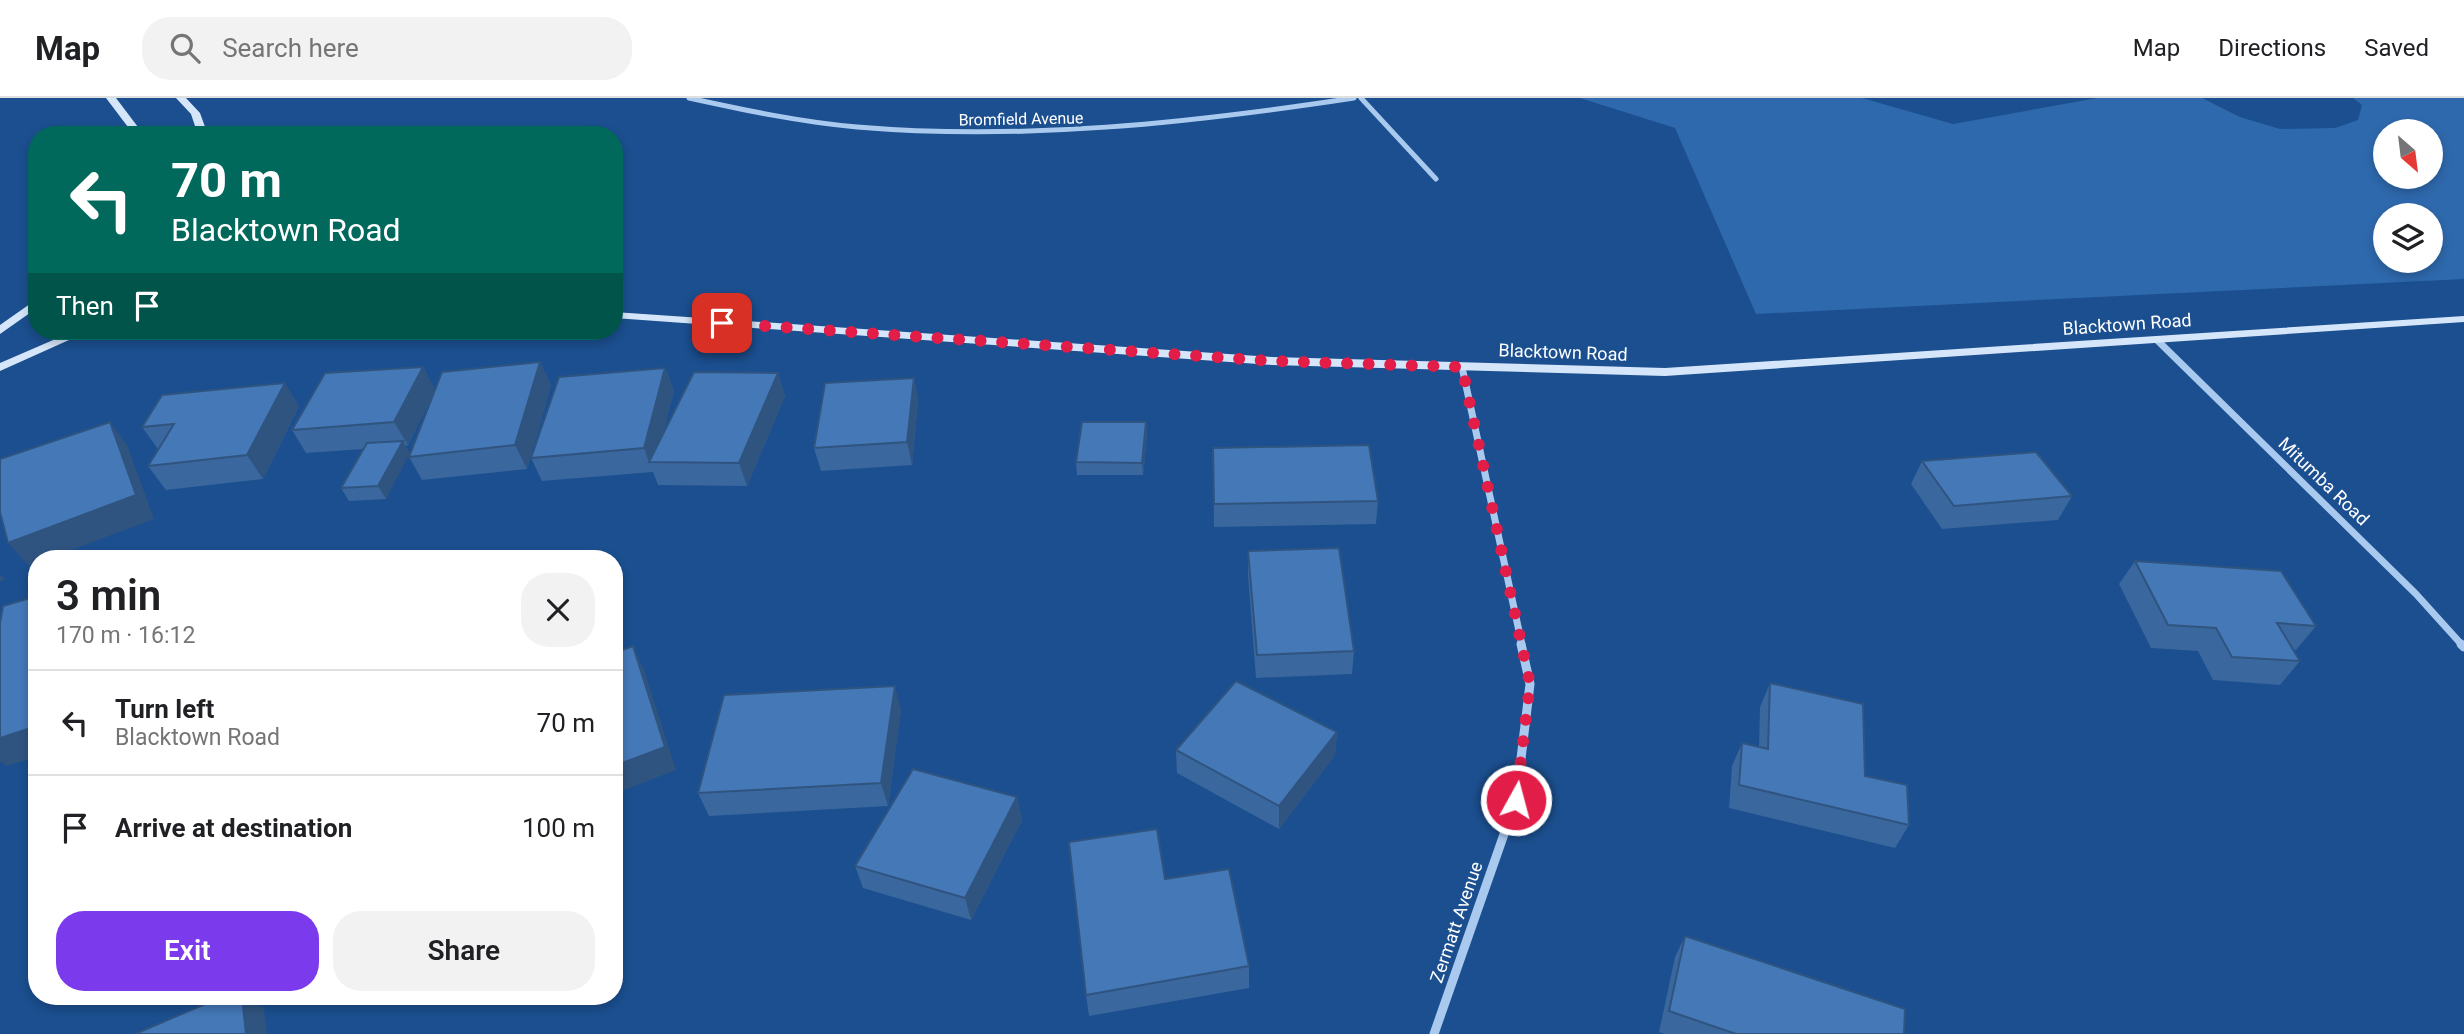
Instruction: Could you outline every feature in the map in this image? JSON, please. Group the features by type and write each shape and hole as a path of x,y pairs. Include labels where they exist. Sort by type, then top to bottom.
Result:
{"main road":[{"path":"111,98 132,126"},
{"path":"181,98 195,113 200,126"},
{"path":"0,331 28,309"},
{"name":"Blacktown Road","path":"623,315 1272,361 1665,372 2464,318"},
{"path":"0,368 63,340"}],"street":[{"name":"Bromfield Avenue","path":"689,98 741,111 824,123 887,130 1000,134 1147,126 1354,98"},
{"path":"1360,98 1436,179"},
{"name":"Mitumba Road","path":"2157,340 2416,594 2464,647"},
{"name":"Zermatt Avenue","path":"1434,1034 1516,800 1530,684 1462,367"}],"shaded area":[{"path":"1580,98 1862,98 1953,124 2097,98 2202,98 2240,117 2280,129 2335,128 2358,120 2362,105 2353,98 2464,98 2464,279 1756,314 1675,128"}],"building":[{"path":"540,362 515,445 409,457 442,372"},
{"path":"423,367 394,422 292,430 325,373"},
{"path":"665,368 644,448 531,458 559,377"},
{"path":"694,372 778,373 739,463 649,462"},
{"path":"914,378 907,442 814,448 825,383"},
{"path":"285,383 247,455 148,466 174,424 142,427 162,395"},
{"path":"110,422 136,495 8,543 0,512 0,459"},
{"path":"1082,422 1146,422 1142,463 1076,462"},
{"path":"403,441 378,486 341,488 367,443"},
{"path":"1369,445 1378,501 1214,504 1213,448"},
{"path":"2036,452 2072,496 1954,506 1922,461"},
{"path":"1339,548 1354,651 1257,655 1248,551"},
{"path":"2135,561 2281,571 2316,626 2277,623 2300,661 2232,657 2216,628 2168,625"},
{"path":"28,599 28,729 0,738 0,623 3,606"},
{"path":"633,646 665,747 623,763 623,650"},
{"path":"1236,681 1337,732 1279,806 1176,750"},
{"path":"1770,683 1863,704 1865,776 1907,785 1909,825 1739,785 1742,743 1768,749"},
{"path":"895,686 881,783 698,793 724,695"},
{"path":"913,769 1017,797 965,898 855,866"},
{"path":"1157,829 1165,879 1229,869 1249,966 1086,995 1069,842"},
{"path":"1685,936 1905,1009 1904,1034 1736,1034 1669,1011"},
{"path":"203,1005 243,1005 246,1034 135,1034"}],"route":[{"path":"722,323 930,340 1272,361 1462,367 1530,684 1516,800"}]}
